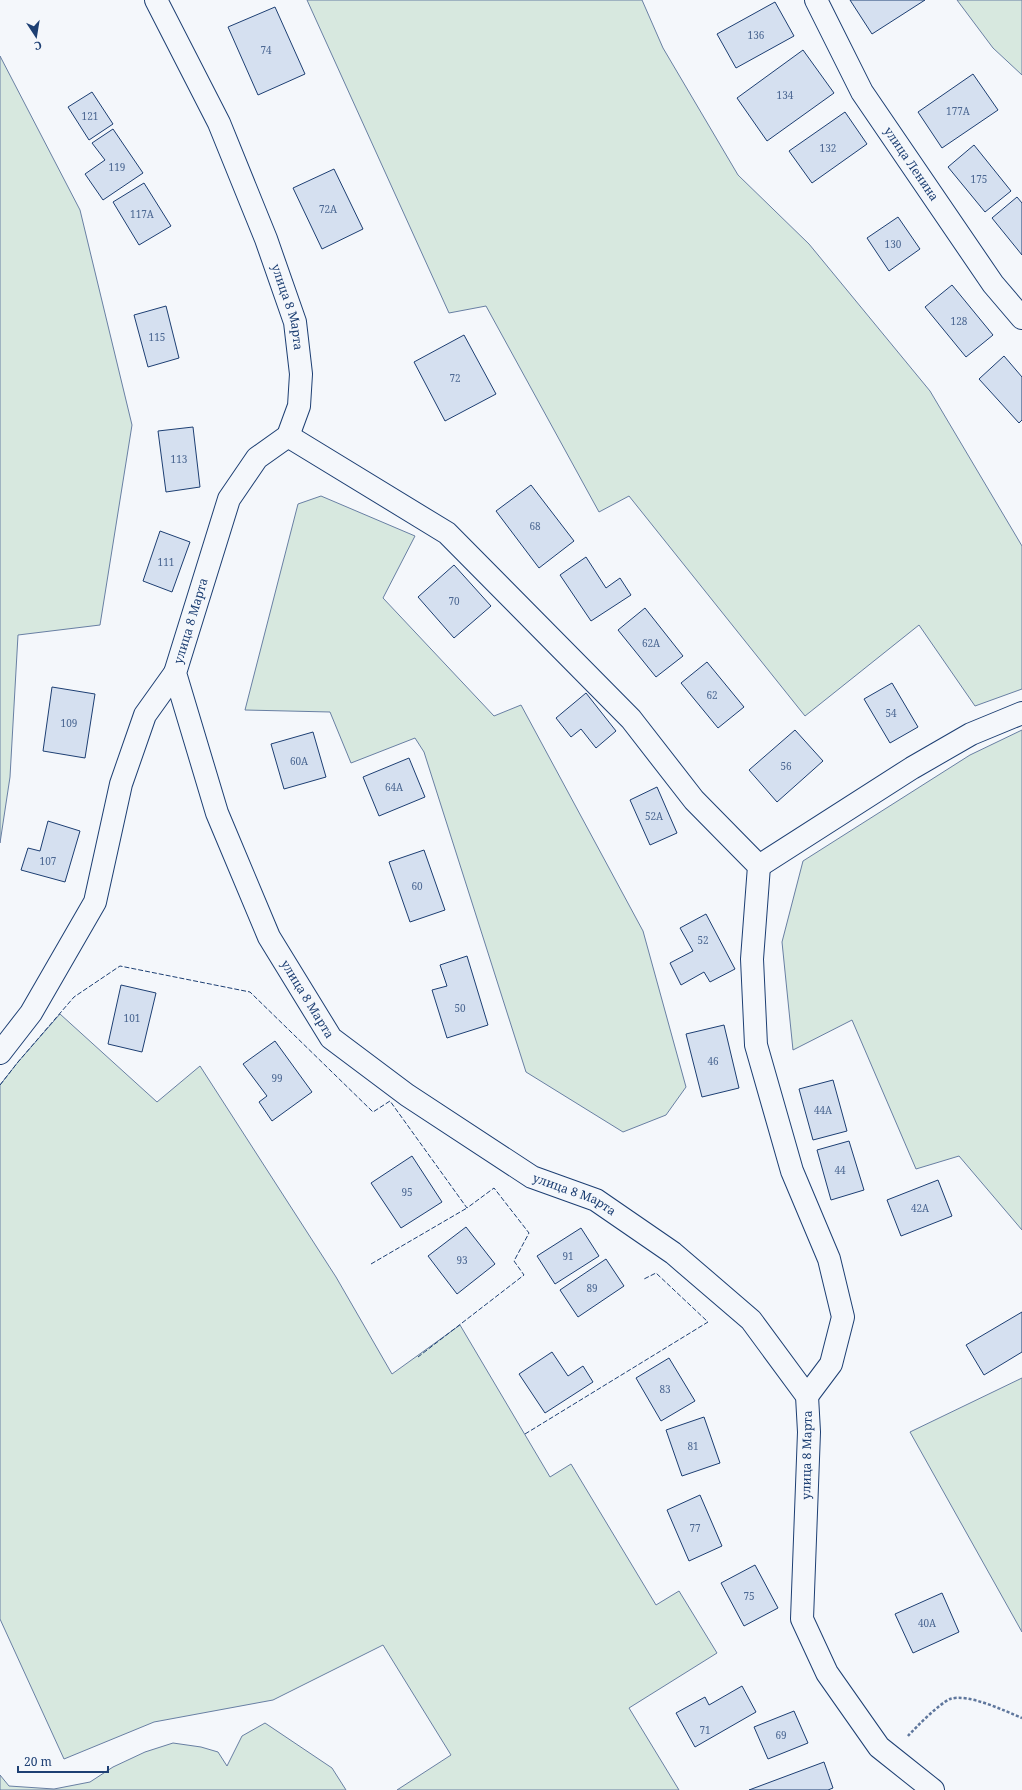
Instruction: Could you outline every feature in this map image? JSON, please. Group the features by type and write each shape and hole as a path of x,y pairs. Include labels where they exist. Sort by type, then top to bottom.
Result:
{"street":[{"name":"улица 8 Марта","path":"156,0 219,123 266,239 295,322 301,374 299,406 288,436 257,458 229,499 175,672 217,813 270,937 331,1038 407,1095 532,1177 596,1200 673,1253 751,1320 807,1396 809,1432 802,1619 827,1673 879,1748 933,1790"},
{"name":"улица Ленина","path":"816,0 862,92 993,284 1022,318"},
{"path":"288,436 447,533 631,718 694,800 759,866 752,959 756,1045 792,1171 829,1259 843,1317 831,1364 807,1396"},
{"path":"0,1052 31,1013 96,902 121,784 145,715 175,672"},
{"path":"759,866 919,764 971,734 1022,713"}],"path":[{"path":"896,1761 902,1741 926,1717 950,1699 972,1699 1022,1718"}],"shaded area":[{"path":"307,0 642,0 663,48 738,175 809,244 930,391 1022,546 1022,689 975,706 919,625 805,716 629,496 599,512 486,306 449,313"},
{"path":"957,0 1022,0 1022,75 993,48"},
{"path":"0,56 80,210 132,425 100,625 18,635 10,777 0,843"},
{"path":"321,496 415,536 383,598 494,716 521,705 643,931 686,1087 666,1115 623,1132 526,1072 424,752 415,738 351,763 330,712 245,710 298,504"},
{"path":"1022,730 1022,1230 959,1156 916,1169 852,1020 793,1050 782,942 803,861 970,755"},
{"path":"60,1014 157,1102 200,1066 336,1277 392,1374 460,1325 550,1477 571,1464 656,1605 679,1591 717,1653 629,1708 679,1790 397,1790 451,1755 383,1645 273,1700 154,1722 64,1759 0,1619 0,1085"},
{"path":"1022,1378 1022,1632 910,1432"},
{"path":"265,1723 332,1768 346,1790 0,1790 0,1775 9,1786 54,1789 90,1782 113,1767 145,1752 173,1743 201,1747 218,1752 227,1766 242,1736"}],"building":[{"path":"850,0 925,0 872,34"},
{"path":"775,2 794,36 736,68 717,34"},
{"path":"275,7 305,74 258,95 228,27"},
{"path":"803,50 834,93 767,141 737,98"},
{"path":"973,74 998,110 942,148 918,112"},
{"path":"92,92 113,124 89,140 68,107"},
{"path":"845,112 867,144 812,183 789,151"},
{"path":"113,129 143,173 103,200 85,174 105,160 92,143"},
{"path":"974,145 1011,191 985,212 948,167"},
{"path":"334,169 363,229 322,249 293,188"},
{"path":"144,183 171,226 139,245 113,202"},
{"path":"1017,197 1022,203 1022,255 992,218"},
{"path":"898,217 920,249 889,271 867,238"},
{"path":"952,285 993,335 966,357 925,307"},
{"path":"166,306 179,358 148,367 134,315"},
{"path":"464,335 496,394 445,421 414,362"},
{"path":"1004,356 1022,377 1022,420 1019,423 979,379"},
{"path":"193,427 200,487 166,492 158,431"},
{"path":"531,485 574,541 539,568 496,511"},
{"path":"160,531 190,542 172,592 143,581"},
{"path":"586,557 606,588 620,578 631,595 591,621 560,575"},
{"path":"454,565 491,606 454,638 418,597"},
{"path":"645,608 683,656 656,677 618,630"},
{"path":"707,662 744,707 718,728 681,683"},
{"path":"892,683 918,727 890,743 864,699"},
{"path":"52,687 95,694 85,758 43,751"},
{"path":"586,693 616,731 596,748 581,729 571,737 556,718"},
{"path":"795,730 823,761 777,802 749,770"},
{"path":"313,732 326,777 284,789 271,744"},
{"path":"409,758 425,797 379,816 363,777"},
{"path":"657,787 677,833 650,845 630,800"},
{"path":"48,821 80,831 65,882 21,870 28,848 40,851"},
{"path":"424,850 445,910 410,922 389,862"},
{"path":"706,914 735,969 710,982 704,972 681,985 670,963 693,951 680,928"},
{"path":"467,956 488,1025 447,1038 432,990 447,986 440,965"},
{"path":"121,985 156,993 142,1052 108,1044"},
{"path":"724,1025 739,1088 702,1097 686,1034"},
{"path":"275,1041 312,1092 272,1121 259,1102 267,1096 243,1064"},
{"path":"833,1080 847,1131 813,1140 799,1089"},
{"path":"849,1141 864,1190 831,1200 817,1150"},
{"path":"412,1156 442,1202 401,1228 371,1183"},
{"path":"938,1180 952,1216 901,1236 887,1200"},
{"path":"466,1227 495,1264 457,1294 428,1256"},
{"path":"581,1228 599,1256 555,1284 537,1256"},
{"path":"606,1259 624,1286 578,1317 560,1290"},
{"path":"1022,1312 1022,1352 984,1375 966,1345"},
{"path":"552,1352 568,1376 583,1366 593,1382 545,1413 519,1374"},
{"path":"669,1358 695,1401 661,1421 636,1378"},
{"path":"704,1417 720,1463 682,1476 666,1430"},
{"path":"700,1495 722,1546 689,1561 667,1510"},
{"path":"755,1565 778,1608 744,1626 721,1583"},
{"path":"942,1593 959,1632 913,1653 895,1614"},
{"path":"742,1686 756,1712 695,1747 676,1713 705,1697 709,1705"},
{"path":"794,1711 808,1743 768,1759 754,1727"},
{"path":"824,1762 833,1788 828,1790 749,1790"}],"fence":[{"path":"0,1085 74,997 120,966 250,992 373,1112 390,1101 467,1208 494,1188 529,1233 514,1261 524,1275 418,1357"},
{"path":"371,1264 467,1208"},
{"path":"525,1434 708,1322 656,1273 644,1279"}]}
